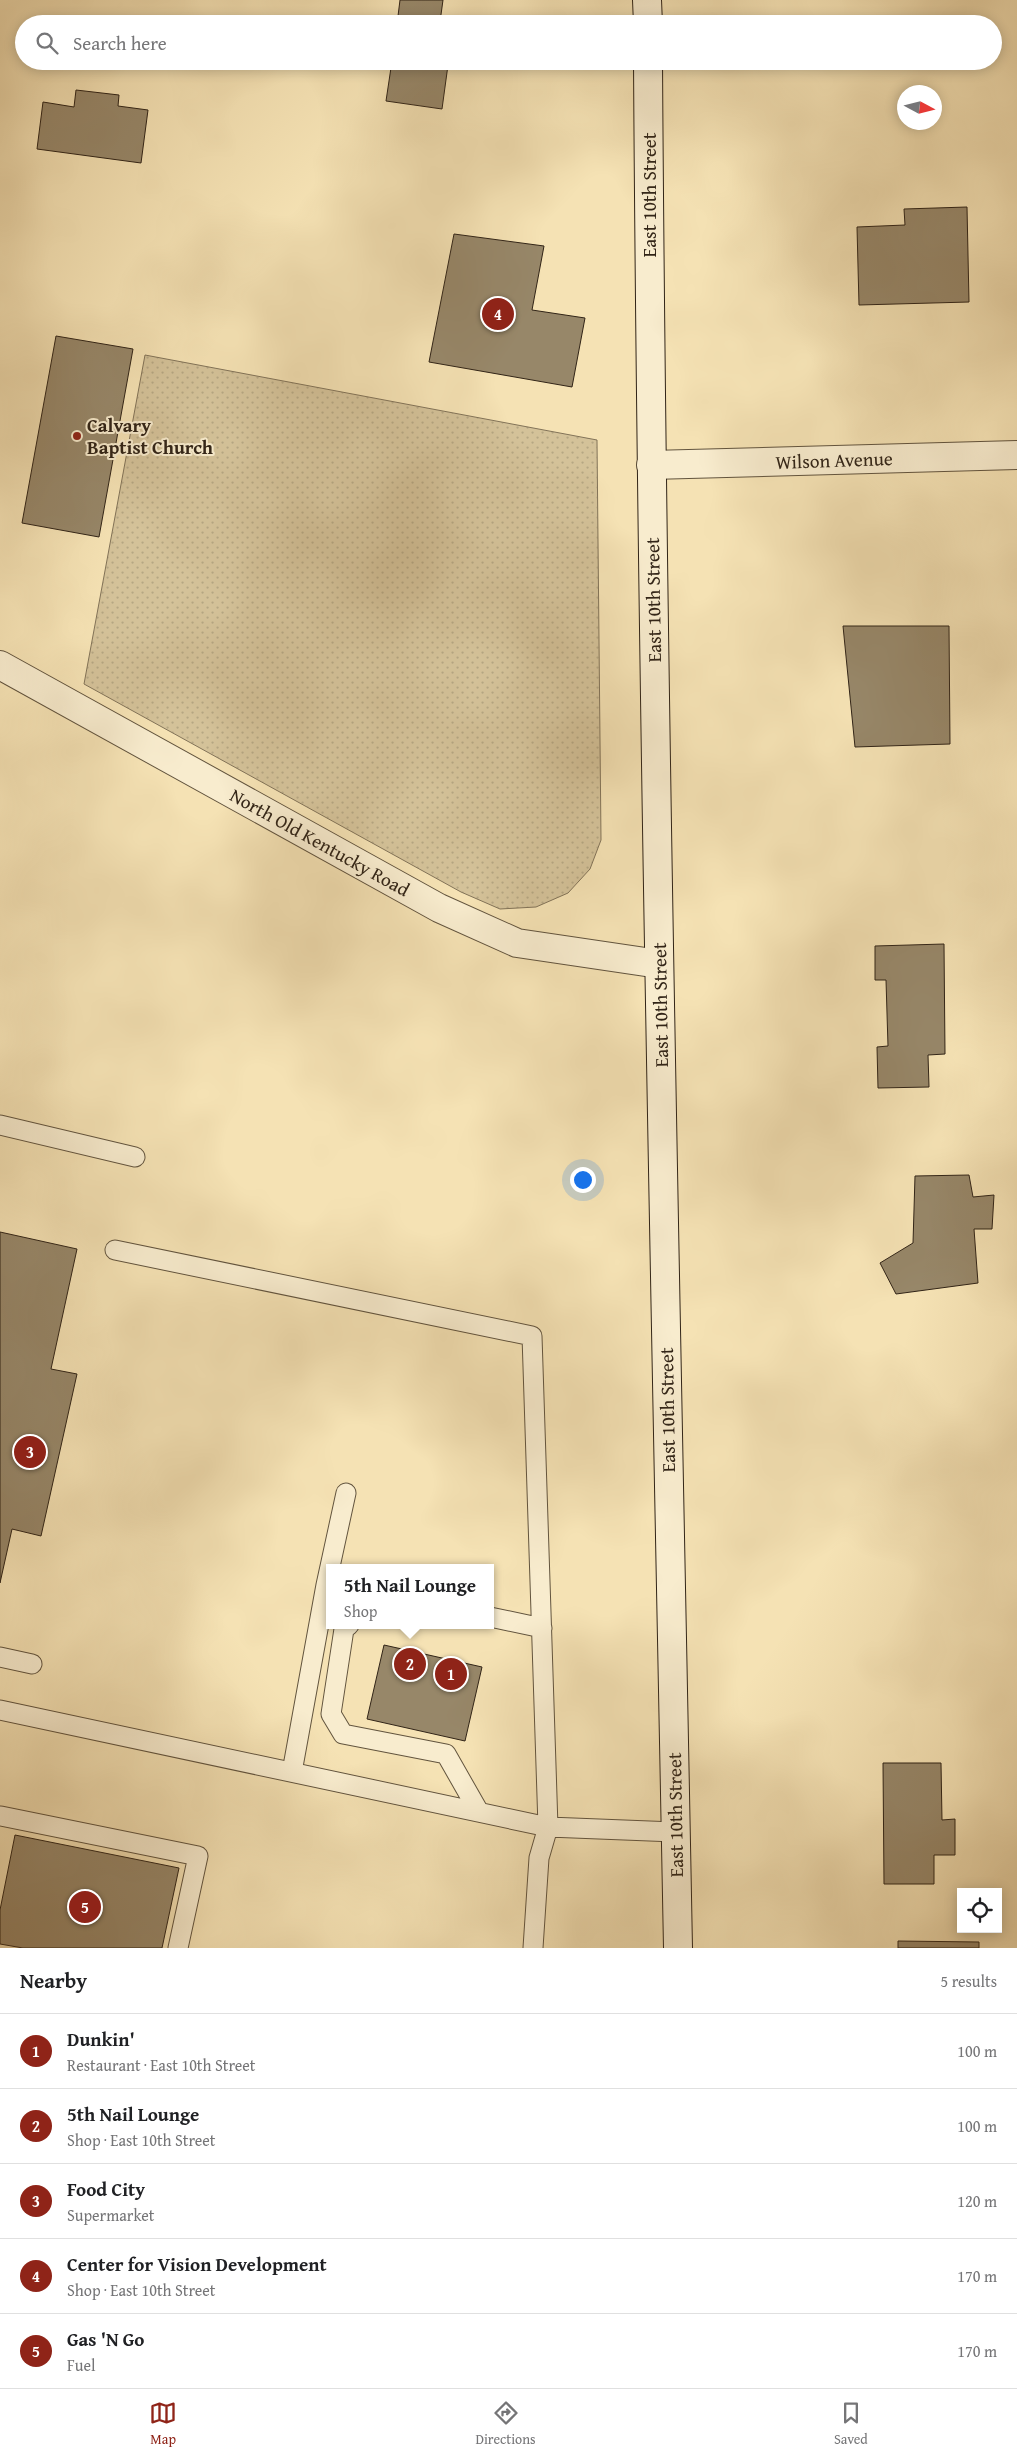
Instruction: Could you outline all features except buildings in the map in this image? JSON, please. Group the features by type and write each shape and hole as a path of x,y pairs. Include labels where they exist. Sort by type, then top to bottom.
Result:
{"main road":[{"path":"648,0 648,15"},
{"name":"East 10th Street","path":"648,70 651,465 678,1948"},
{"name":"Wilson Avenue","path":"651,465 1017,455"},
{"name":"North Old Kentucky Road","path":"0,665 439,908 517,943 659,964"}],"lane":[{"path":"0,1125 134,1157"},
{"path":"115,1250 532,1336 548,1827 539,1858 533,1948"},
{"path":"332,1564 346,1493"},
{"path":"292,1772 326,1595"},
{"path":"494,1618 542,1628"},
{"path":"345,1629 331,1714 342,1734 446,1754 479,1812"},
{"path":"0,1657 32,1664"},
{"path":"0,1710 548,1827 675,1832"},
{"path":"1,1816 198,1856 178,1948"}],"shaded area":[{"path":"145,355 597,440 601,840 590,869 568,893 536,907 500,909 461,892 84,684"}],"place":[{"name":"Center for Vision Development","path":"498,314"},
{"name":"Calvary Baptist Church","path":"77,436"},
{"name":"Food City","path":"30,1452"},
{"name":"5th Nail Lounge","path":"410,1664"},
{"name":"Dunkin'","path":"451,1674"},
{"name":"Gas 'N Go","path":"85,1907"}]}
